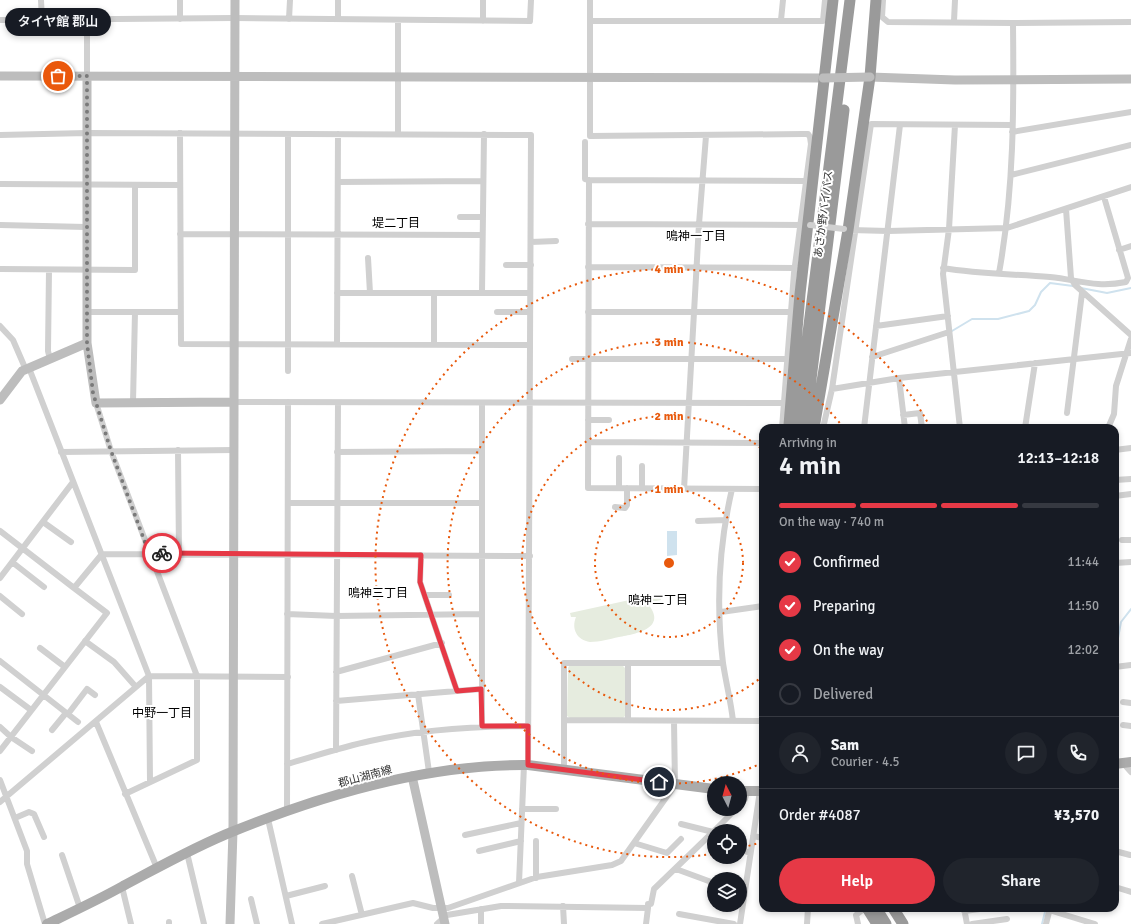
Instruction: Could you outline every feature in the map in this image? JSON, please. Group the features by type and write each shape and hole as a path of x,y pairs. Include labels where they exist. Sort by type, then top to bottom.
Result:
{"highway":[{"path":"789,424 806,225 822,78 833,0"},
{"name":"あさか野バイパス","path":"797,424 850,0"},
{"name":"あさか野バイパス","path":"805,424 857,0"},
{"path":"815,424 849,230 870,77 876,0"},
{"path":"869,912 877,924"},
{"path":"878,912 886,924"},
{"path":"889,912 896,924"},
{"path":"896,912 903,924"}],"main road":[{"name":"郡山湖南線","path":"46,924 233,831 287,812 428,772 500,765 526,765 707,788"},
{"path":"747,792 759,791"}],"street":[{"path":"42,0 42,20"},
{"path":"180,0 180,19"},
{"path":"230,924 233,831 232,554 234,450 233,235 235,0"},
{"path":"289,19 290,0"},
{"path":"338,0 338,19"},
{"path":"483,0 483,21"},
{"path":"0,20 234,18 530,21 531,0"},
{"path":"590,0 590,136 808,134 810,137 811,144 806,182 806,225 795,268 790,312 782,424"},
{"path":"781,20 783,0"},
{"path":"590,21 823,21 825,0"},
{"path":"883,0 882,17 888,22 1131,22"},
{"path":"954,21 955,0"},
{"path":"87,20 86,312 87,343 96,403 111,451 197,676 196,760 125,794"},
{"path":"398,20 398,133"},
{"path":"999,273 1007,228 1011,175 1014,80 1013,23"},
{"path":"0,76 870,77 1014,80 1131,79"},
{"path":"824,424 832,389 849,230 871,124 955,125 1012,129 1131,112"},
{"path":"864,424 868,382 900,125"},
{"path":"955,125 949,229 943,268 960,424"},
{"path":"0,135 87,133 398,133 531,135 528,726 522,809 519,883"},
{"path":"180,133 181,344 530,345"},
{"path":"288,134 288,371"},
{"path":"338,134 338,344"},
{"path":"482,293 482,181 484,134"},
{"path":"684,489 699,224 706,136"},
{"path":"585,142 585,179 589,180 806,182"},
{"path":"1011,175 1131,145"},
{"path":"589,180 588,488 759,489"},
{"path":"338,182 482,181"},
{"path":"0,184 180,185"},
{"path":"0,270 135,270 135,185"},
{"path":"588,224 806,225 849,230 888,231 1007,228 1131,187"},
{"path":"943,268 969,272 999,273 1073,281 1093,285 1126,282 1128,278 1104,197"},
{"path":"1066,209 1073,281 1076,288 1131,335"},
{"path":"460,217 482,217"},
{"path":"0,226 86,228"},
{"path":"180,234 482,235"},
{"path":"531,242 556,241"},
{"path":"1119,250 1131,246"},
{"path":"368,258 370,293"},
{"path":"506,265 531,265"},
{"path":"588,267 795,268"},
{"path":"48,270 48,351 50,359"},
{"path":"338,293 530,293"},
{"path":"1067,413 1082,293"},
{"path":"434,294 434,344"},
{"path":"86,312 180,312"},
{"path":"133,402 135,312"},
{"path":"497,312 530,312"},
{"path":"588,312 790,312"},
{"path":"876,326 948,316"},
{"path":"0,326 13,340 27,369 74,482 149,676 150,782"},
{"path":"872,357 949,332"},
{"path":"1110,424 1114,414 1116,386 1129,353 1131,339"},
{"path":"0,400 22,371 87,343"},
{"path":"832,389 899,378 1129,353"},
{"path":"572,359 787,359"},
{"path":"1026,424 1036,363"},
{"path":"899,378 904,424"},
{"path":"287,812 288,402"},
{"path":"96,403 784,403"},
{"path":"336,750 336,504 338,403"},
{"path":"482,403 482,726"},
{"path":"903,414 920,413 921,424"},
{"path":"588,420 609,420"},
{"path":"588,442 759,443"},
{"path":"1119,450 1131,448"},
{"path":"178,450 179,554"},
{"path":"61,452 234,450"},
{"path":"337,452 482,451"},
{"path":"619,458 619,488"},
{"path":"642,466 642,488"},
{"path":"1119,480 1131,478"},
{"path":"0,578 74,482"},
{"path":"615,508 625,508 627,505 627,488"},
{"path":"732,489 721,558 721,612 723,663 733,721"},
{"path":"1119,496 1131,494"},
{"path":"288,503 482,503"},
{"path":"698,521 726,520"},
{"path":"43,522 70,542"},
{"path":"0,531 107,613 0,751"},
{"path":"1122,540 1131,540"},
{"path":"74,588 102,554 149,553 530,556"},
{"path":"421,555 420,582 433,614 457,691"},
{"path":"12,562 44,588"},
{"path":"1119,563 1131,562"},
{"path":"425,595 449,595"},
{"path":"0,596 22,614"},
{"path":"721,612 759,607"},
{"path":"287,614 336,616 482,614"},
{"path":"85,641 114,662 136,687"},
{"path":"336,672 442,643"},
{"path":"40,648 65,667"},
{"path":"0,661 78,722"},
{"path":"564,769 564,663 723,663"},
{"path":"628,664 628,720"},
{"path":"1119,666 1131,665"},
{"path":"0,802 149,676 288,677"},
{"path":"0,687 31,710"},
{"path":"52,730 88,689 95,695"},
{"path":"336,701 481,689"},
{"path":"418,694 428,772"},
{"path":"1123,702 1131,703"},
{"path":"564,720 759,721"},
{"path":"436,924 444,916 519,883 536,878 612,865 621,861 675,785 674,721"},
{"path":"96,722 157,868"},
{"path":"1123,725 1131,726"},
{"path":"0,726 11,737 32,751"},
{"path":"287,764 369,741 422,731 482,726 528,726"},
{"path":"1123,763 1131,772"},
{"path":"412,776 444,916"},
{"path":"0,780 27,851 26,864 46,924"},
{"path":"746,872 759,802"},
{"path":"522,809 556,809"},
{"path":"15,818 29,812 34,814 44,837"},
{"path":"722,824 729,816"},
{"path":"268,819 292,924"},
{"path":"466,835 522,823"},
{"path":"681,824 707,830"},
{"path":"753,836 759,837"},
{"path":"634,843 667,853 681,839"},
{"path":"479,851 521,841"},
{"path":"536,842 536,878"},
{"path":"646,924 648,904 651,904 654,889 707,842"},
{"path":"1119,852 1130,855"},
{"path":"187,853 204,924"},
{"path":"62,855 80,908"},
{"path":"676,869 707,880"},
{"path":"352,876 362,915"},
{"path":"286,896 325,886"},
{"path":"122,887 131,924"},
{"path":"1119,888 1131,892"},
{"path":"250,899 257,924"},
{"path":"325,924 346,921 362,915 413,903 433,908 444,916 501,906 648,908"},
{"path":"564,906 564,924"},
{"path":"481,909 481,924"},
{"path":"740,924 741,912"},
{"path":"807,924 808,912"},
{"path":"858,924 856,915 860,912"},
{"path":"964,912 966,924"},
{"path":"1048,923 1049,912"},
{"path":"1058,912 1095,924"},
{"path":"679,914 734,924"},
{"path":"972,924 1006,919"}],"shaded area":[{"path":"660,596 661,600 647,603 653,612 654,618 652,624 641,632 597,642 585,641 576,633 574,626 576,617 571,617 570,613 634,599"},
{"path":"569,666 623,666 625,668 625,716 623,718 570,718 567,716"}],"water":[{"path":"667,531 677,531 677,555 667,556"}],"waterway":[{"path":"952,331 972,319 998,319 1029,311 1035,305 1041,292 1050,283 1073,286"},
{"path":"1081,288 1107,293 1131,288"},
{"path":"1119,633 1121,622 1131,609"},
{"path":"1042,924 1045,912"}],"way so far":[{"path":"58,76 87,76 87,343 93,393 111,451 149,553 162,553"}],"place":[{"name":"タイヤ館 郡山","path":"58,76"}],"district":[{"name":"堤二丁目","path":"396,223"},
{"name":"鳴神一丁目","path":"696,236"},
{"name":"鳴神三丁目","path":"378,593"},
{"name":"鳴神二丁目","path":"658,600"},
{"name":"中野一丁目","path":"162,713"}],"route":[{"path":"162,553 421,555 420,582 433,614 457,691 481,689 482,726 528,726 528,765 659,782"}]}
